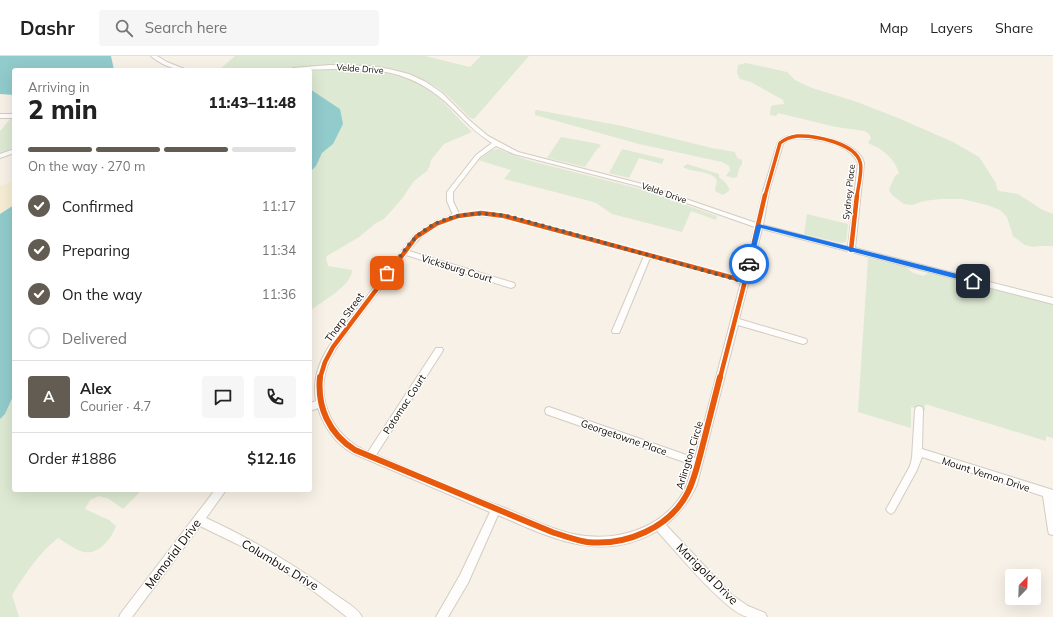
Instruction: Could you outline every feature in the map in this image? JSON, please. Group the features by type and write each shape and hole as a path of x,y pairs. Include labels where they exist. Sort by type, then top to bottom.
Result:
{"street":[{"path":"153,56 176,68"},
{"name":"Velde Drive","path":"312,68 354,67 382,70 408,76 424,83 438,92 477,130 496,143 530,157 640,185 759,226 851,250 918,270 1053,301"},
{"path":"0,116 12,116"},
{"name":"Arlington Circle","path":"320,404 326,420 348,446 370,457 563,536 594,542 625,539 641,534 660,525 673,513 685,498 691,486 745,282 766,191 780,143 787,135 820,140"},
{"name":"Sydney Place","path":"820,140 849,148 858,154 861,160 851,250"},
{"path":"457,216 450,201 450,192 478,156 496,143"},
{"path":"0,156 12,152"},
{"name":"Tharp Street","path":"320,404 319,379 323,365 329,353 404,252 423,231 438,223 457,216 478,213 504,216 745,282"},
{"name":"Vicksburg Court","path":"404,252 511,285"},
{"path":"616,331 648,255"},
{"path":"735,321 803,341"},
{"name":"Potomac Court","path":"370,457 439,350"},
{"path":"312,406 320,404"},
{"path":"891,509 914,467 918,452 919,410"},
{"name":"Georgetowne Place","path":"549,411 698,463"},
{"name":"Mount Vernon Drive","path":"918,452 1050,494"},
{"name":"Memorial Drive","path":"125,617 220,492"},
{"path":"1050,494 1053,530"},
{"path":"442,617 464,579 496,509"},
{"name":"Columbus Drive","path":"199,520 282,564 324,592 356,617"},
{"name":"Marigold Drive","path":"660,525 728,599 744,610 761,617"}],"green space":[{"path":"235,56 425,56 470,67 481,56 529,56 474,119 470,118 450,97 441,90 416,77 396,71 375,67 354,66 221,68"},
{"path":"746,63 787,72 795,80 812,88 857,102 898,118 953,142 979,157 996,183 999,191 1018,194 1041,209 1053,214 1053,246 1033,247 1025,245 1013,236 1007,217 1000,210 987,205 962,199 940,199 924,201 912,205 904,204 892,195 889,190 895,176 899,173 897,168 891,158 878,148 868,143 871,138 869,134 865,131 836,127 778,113 776,116 770,115 771,106 784,104 783,100 751,82 740,79 737,73 738,65"},
{"path":"343,68 367,70 391,74 414,82 439,98 472,132 444,144 431,160 427,171 414,181 401,200 384,219 376,223 359,237 327,256 328,266 352,270 351,276 336,293 312,310 312,170 316,166 322,153 333,144 340,109 312,90 312,70"},
{"path":"537,110 622,126 712,148 735,152 737,158 742,160 742,164 737,177 734,178 726,176 730,170 729,166 722,162 639,144 535,115 535,111"},
{"path":"12,118 12,149 0,154 0,131"},
{"path":"561,137 599,144 601,146 597,149 585,167 547,158"},
{"path":"498,149 527,160 644,190 717,216 716,220 691,211 682,232 612,214 596,203 590,201 504,179 511,170 478,160 492,150"},
{"path":"622,149 664,159 662,164 639,158 629,178 609,173"},
{"path":"687,164 719,174 719,177 727,185 729,191 723,195 715,191 717,180 714,177 706,173 683,167"},
{"path":"807,214 848,224 846,242 841,243 804,234"},
{"path":"868,258 906,267 913,273 924,276 929,273 1053,304 1053,438 1046,436 1046,441 925,404 925,411 911,407 911,428 858,412"},
{"path":"12,398 12,492 140,492 123,509 109,499 99,496 90,500 85,509 109,520 116,526 111,536 104,545 95,551 90,552 81,551 58,538 51,544 27,572 12,595 19,617 0,617 0,419 5,414"}],"sand":[{"path":"12,182 12,206 0,214 0,186"}],"water":[{"path":"0,56 111,56 114,68 12,68 12,95 0,94"},
{"path":"312,90 340,109 343,124 333,144 322,153 316,166 312,170"},
{"path":"12,206 12,398 5,414 0,419 0,214"}],"cycle path":[{"path":"745,281 504,216 481,213 447,219 416,237 328,354 320,377 319,388 322,410 332,429 350,447 358,452 530,524 563,536 588,542 618,541 633,537 660,524 672,514 685,498 692,484 698,463 759,226 766,191 780,143 787,138 797,136 824,139 837,143 857,155 861,163 851,250"}],"way so far":[{"path":"387,273 416,237 432,225 457,216 478,213 497,214 512,217 745,282 749,264"}],"route":[{"path":"749,264 759,226 973,281"}]}
